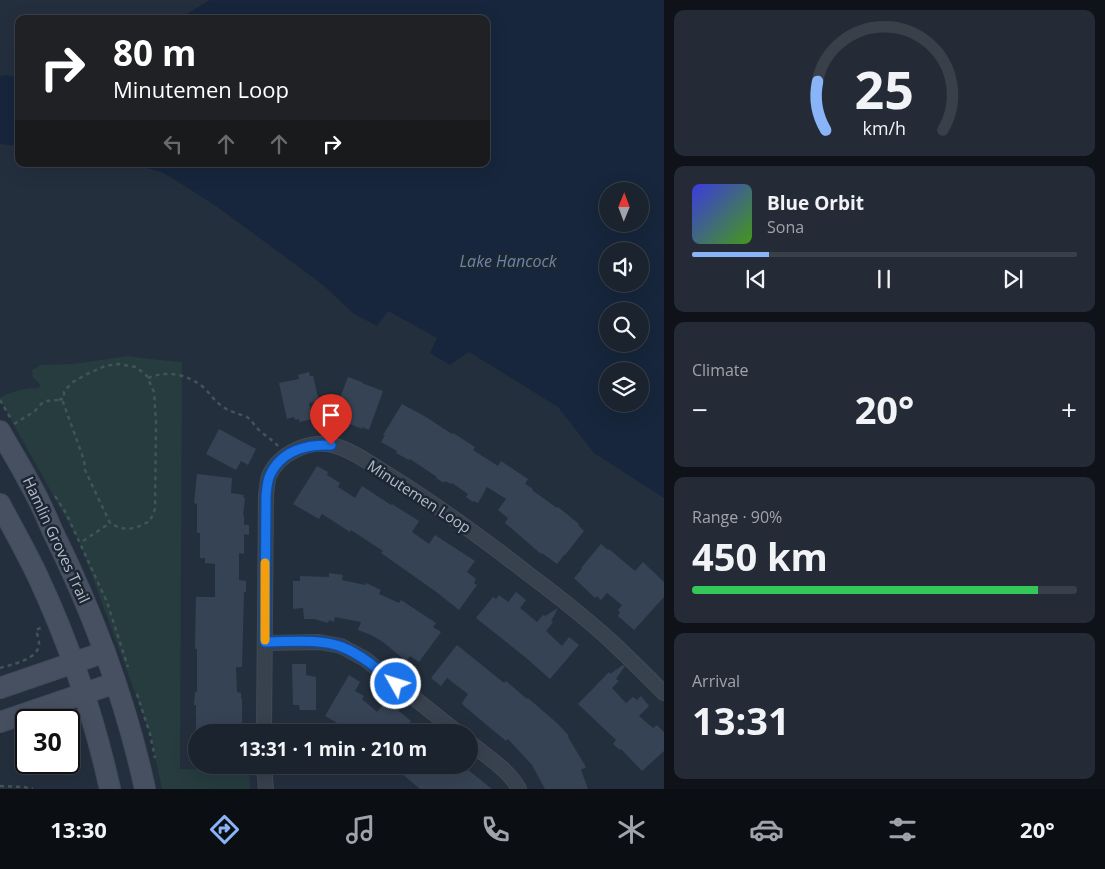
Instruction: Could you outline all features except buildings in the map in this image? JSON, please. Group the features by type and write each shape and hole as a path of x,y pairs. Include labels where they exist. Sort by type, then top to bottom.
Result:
{"main road":[{"name":"Hamlin Groves Trail","path":"7,427 31,485 66,558 105,652 124,711 145,789"},
{"path":"0,504 58,622 84,694 110,789"},
{"path":"0,688 105,652"},
{"path":"0,722 115,683"}],"street":[{"name":"Minutemen Loop","path":"264,724 266,495 269,476 278,463 288,454 300,448 316,444 343,448 410,489 494,547 613,643 664,693"},
{"path":"265,642 319,642 341,646 365,659 447,724"},
{"path":"478,749 501,768 516,783 519,789"},
{"path":"265,774 266,789"}],"path":[{"path":"7,427 35,411 46,401 64,398 66,388 87,374 105,366 118,364 136,367 148,378 154,392 156,422 155,509 150,521 129,529 120,528 110,523 86,470 63,402 59,400"},
{"path":"148,378 156,375 173,374 186,376 203,388 221,406 248,418 259,431 270,438 278,447"},
{"path":"80,543 110,523"},
{"path":"0,668 31,657 37,652 40,644 36,630"},
{"path":"0,786 33,789"}],"green space":[{"path":"128,356 182,362 180,769 188,769 188,774 249,774 250,789 162,789 151,736 80,543 0,400 0,398 14,392 39,388 40,384 33,378 32,370 41,365 73,364"}],"water":[{"name":"Lake Hancock","path":"210,0 664,0 664,498 594,453 558,407 469,352 450,365 430,353 437,338 388,311 377,326 354,314 322,284 216,206 164,173 143,167 490,167 490,15 185,15"},
{"path":"0,76 15,76 15,146 0,144"}],"slow traffic":[{"path":"265,563 265,640"}],"route":[{"path":"331,445 316,444 300,448 288,454 278,463 269,476 266,495 265,642 319,642 341,646 365,659 396,684"}]}
